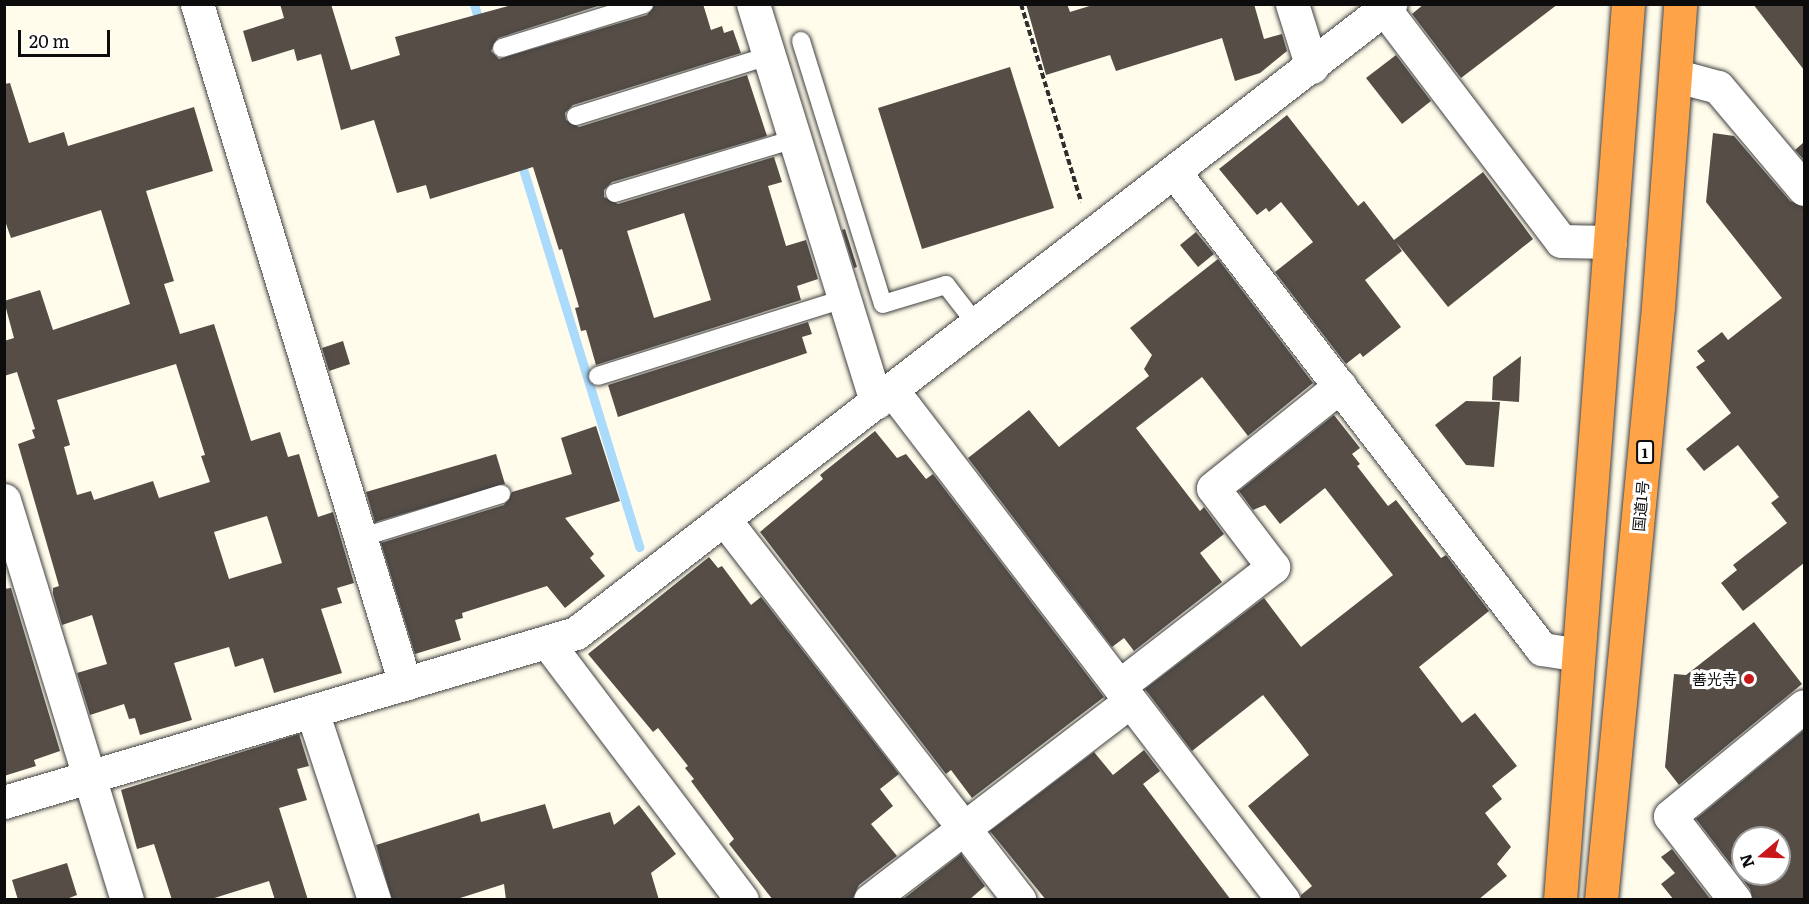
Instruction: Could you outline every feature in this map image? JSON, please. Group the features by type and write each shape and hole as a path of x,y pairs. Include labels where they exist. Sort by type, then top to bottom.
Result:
{"highway":[{"path":"1560,900 1628,4"},
{"name":"国道1号","path":"1601,900 1677,76 1680,4"}],"street":[{"path":"197,4 405,684"},
{"path":"753,4 843,299 884,396 1124,693 1283,900"},
{"path":"1292,4 1312,68"},
{"path":"4,802 576,633 1388,8 1561,241 1610,242"},
{"path":"1677,76 1718,87 1804,189"},
{"path":"1175,172 1542,649 1578,655"},
{"path":"870,900 965,826 1274,567 1213,488 1340,386"},
{"path":"4,500 16,578 89,777 127,900"},
{"path":"724,519 965,826 1020,900"},
{"path":"547,642 742,900"},
{"path":"1735,900 1670,816 1804,706"},
{"path":"312,711 374,900"}],"lane":[{"path":"502,48 644,4"},
{"path":"801,41 883,304 946,285 977,324"},
{"path":"576,116 769,56"},
{"path":"615,193 795,139"},
{"path":"598,376 843,299"},
{"path":"360,538 501,494"}],"path":[{"path":"1021,4 1091,237"}],"building":[{"path":"280,4 331,4 351,70 400,55 395,37 515,4 604,4 498,38 491,51 499,59 647,15 655,4 703,4 711,30 722,26 724,33 733,30 741,53 573,105 565,113 566,120 579,127 747,75 767,136 612,182 604,190 604,197 618,204 774,157 782,182 768,186 786,246 806,240 818,279 797,286 801,300 596,365 586,330 581,331 575,308 579,307 562,249 559,250 533,167 430,199 426,185 397,193 374,120 341,130 321,54 297,61 294,49 252,62 243,31 284,18","holes":["684,213 711,300 654,318 627,231"]},
{"path":"1026,4 1067,4 1070,12 1096,4 1254,4 1264,39 1282,34 1287,51 1260,73 1235,81 1222,38 1116,71 1110,55 1046,75"},
{"path":"1424,4 1558,4 1461,78 1412,14"},
{"path":"1753,4 1804,4 1804,70"},
{"path":"1396,55 1431,101 1402,124 1366,78"},
{"path":"1010,67 1054,208 922,249 878,108"},
{"path":"10,83 29,143 64,132 68,146 194,107 213,171 146,191 174,281 164,284 180,334 214,324 251,441 280,432 288,457 299,454 318,517 333,512 354,583 337,588 342,603 321,609 342,673 274,693 263,658 235,667 229,647 174,663 192,720 140,735 135,718 129,719 124,704 90,715 77,673 107,664 92,615 62,625 53,594 53,588 59,586 18,444 35,438 32,430 35,429 17,372 4,376 4,341 14,338 4,301 40,290 53,330 130,304 101,210 11,238 4,218 4,84","holes":["176,364 205,455 201,456 210,482 159,498 153,481 94,500 91,491 77,495 64,447 70,445 57,400","267,516 282,563 229,579 214,532"]},
{"path":"1287,115 1358,206 1364,201 1394,240 1483,172 1533,239 1448,307 1396,242 1402,251 1365,280 1401,327 1363,357 1360,353 1346,364 1275,272 1313,242 1281,202 1269,212 1266,208 1257,215 1219,169"},
{"path":"1713,133 1734,136 1790,201 1804,207 1804,563 1743,611 1721,583 1737,570 1733,565 1787,523 1771,503 1779,497 1738,445 1704,471 1686,449 1731,413 1696,367 1705,361 1697,351 1722,332 1728,340 1782,298 1706,202"},
{"path":"1804,142 1804,160 1795,150"},
{"path":"845,229 857,267 854,268 842,230"},
{"path":"1196,232 1214,254 1198,267 1180,245"},
{"path":"1218,259 1313,383 1248,436 1202,377 1136,428 1200,511 1204,507 1224,534 1200,553 1222,582 1134,651 1124,638 1112,647 968,458 1029,410 1059,447 1149,376 1144,369 1152,355 1130,328"},
{"path":"808,322 812,334 802,337 807,353 618,417 608,385"},
{"path":"343,341 350,364 329,371 322,348"},
{"path":"1521,356 1519,402 1492,400 1493,377"},
{"path":"1466,401 1500,402 1494,467 1466,465 1435,425"},
{"path":"1334,415 1360,448 1352,454 1360,464 1357,466 1388,506 1396,500 1441,558 1446,555 1489,611 1419,667 1462,723 1475,713 1517,766 1492,786 1502,799 1485,813 1511,847 1497,864 1507,876 1478,900 1301,900 1301,895 1312,886 1248,806 1309,755 1301,744 1263,695 1192,751 1145,689 1264,598 1301,647 1393,575 1325,488 1280,524 1265,505 1253,510 1239,491"},
{"path":"596,426 620,501 565,518 594,554 590,558 605,576 565,608 547,586 462,613 463,618 455,620 461,640 415,654 381,543 504,505 512,492 572,474 561,438"},
{"path":"875,431 897,458 906,454 926,479 933,474 1104,697 972,798 951,770 946,774 760,532 823,479 820,475"},
{"path":"496,454 505,484 375,522 366,492"},
{"path":"709,557 718,568 722,566 751,605 761,597 899,774 880,789 893,806 871,824 897,856 859,885 852,900 773,900 729,844 734,839 691,781 694,779 685,768 688,766 658,728 653,732 588,654"},
{"path":"11,588 60,751 34,760 36,766 4,776 4,589"},
{"path":"1754,622 1802,684 1679,785 1665,767 1674,674 1686,675"},
{"path":"1804,730 1804,900 1753,900 1748,886 1791,886 1791,826 1731,826 1731,864 1696,819"},
{"path":"299,734 309,766 297,769 307,800 279,808 308,900 275,900 269,881 208,900 172,900 154,844 137,849 121,790"},
{"path":"1144,750 1160,771 1143,784 1231,900 1046,900 990,831 1094,752 1113,775"},
{"path":"545,804 553,829 610,812 614,825 639,805 676,854 651,873 659,900 506,900 504,884 454,900 392,900 376,845 479,813 481,822"},
{"path":"1672,849 1711,900 1674,900 1661,884 1675,873 1661,857"},
{"path":"961,854 985,886 969,900 902,900"},
{"path":"67,863 77,895 64,900 18,900 12,880"}],"waterway":[{"path":"474,4 480,25"},
{"path":"520,159 639,547"}],"place":[{"name":"善光寺","path":"1749,679"}]}
